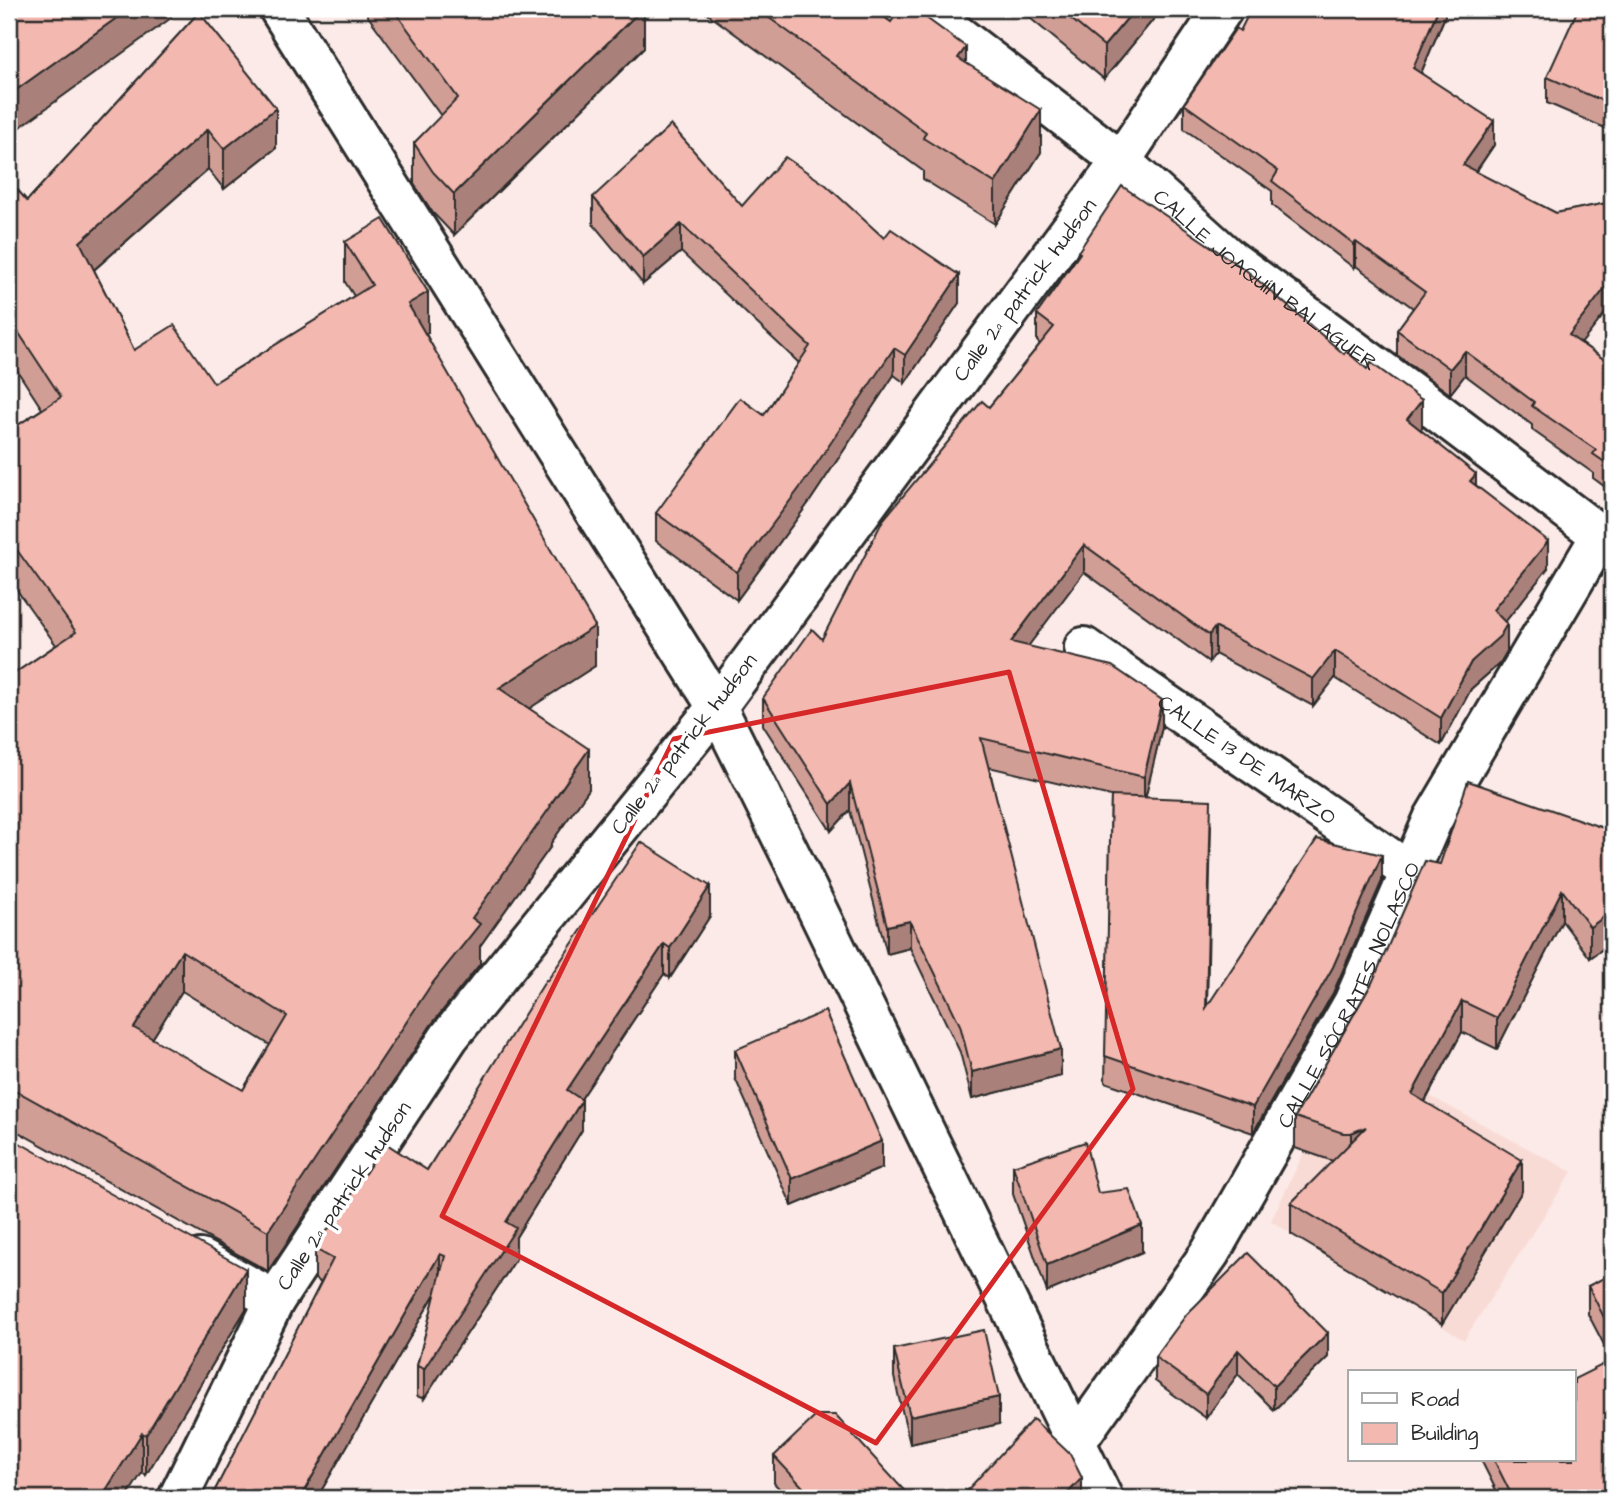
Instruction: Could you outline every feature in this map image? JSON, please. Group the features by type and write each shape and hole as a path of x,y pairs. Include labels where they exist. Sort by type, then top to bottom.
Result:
{"street":[{"path":"279,9 717,706 1102,1498"},
{"name":"CALLE JOAQUÍN BALAGUER","path":"924,9 1121,161 1230,259 1607,539"},
{"name":"Calle 2ª patrick hudson","path":"178,1498 275,1300 449,1037 717,706 1121,161 1223,9"},
{"name":"CALLE SÓCRATES NOLASCO","path":"1076,1442 1210,1253 1353,1003 1433,819 1607,539"},
{"name":"CALLE 13 DE MARZO","path":"1084,647 1410,872"},
{"path":"166,1240 275,1300"}],"highlighted area":[{"path":"1009,672 1133,1089 876,1443 442,1216 674,739"}],"shaded area":[{"path":"1344,1069 1421,1109 1428,1095 1572,1172 1464,1340 1271,1221"}],"building":[{"path":"9,9 129,9 9,95"},
{"path":"393,9 642,9 454,194 433,172 414,143 458,98"},
{"path":"757,9 873,9 891,22 900,9 914,9 966,47 958,58 1041,110 995,183 923,138 926,132"},
{"path":"1059,9 1135,9 1104,46"},
{"path":"1251,9 1438,9 1413,68 1494,121 1463,165 1556,213 1612,202 1612,286 1606,287 1569,335 1612,365 1612,467 1593,454 1596,450 1532,406 1534,402 1465,351 1450,369 1397,330 1425,292 1356,242 1354,244 1272,181 1278,171 1184,104 1236,28 1240,31"},
{"path":"1578,9 1612,9 1612,105 1547,77"},
{"path":"199,12 276,108 224,149 208,129 80,242 134,350 174,325 214,383 372,285 345,242 383,219 428,292 408,304 595,626 499,688 589,749 472,918 480,924 431,985 268,1231 20,1093 9,1090 9,677 76,632 9,539 9,431 61,397 9,318 9,180 27,201","holes":["182,951 287,1016 243,1090 134,1028"]},
{"path":"671,125 742,206 785,157 826,185 884,238 891,229 959,275 905,355 894,348 810,474 737,572 656,513 740,398 764,415 810,346 681,224 643,257 593,197"},
{"path":"1122,186 1247,271 1344,354 1346,351 1367,369 1371,363 1422,400 1407,419 1476,474 1470,481 1548,541 1493,610 1507,624 1500,636 1471,662 1441,718 1335,651 1313,679 1215,627 1209,635 1084,545 1011,642 1112,666 1162,700 1144,777 981,738 1061,1049 972,1072 960,1025 910,921 887,926 850,783 831,804 763,698 812,629 822,639 883,520 982,401 989,407 1054,327 1037,314"},
{"path":"1468,781 1612,831 1612,911 1590,927 1562,890 1497,1018 1462,1001 1412,1094 1522,1160 1442,1293 1291,1203 1366,1127 1343,1133 1295,1117 1372,983 1425,861 1440,864"},
{"path":"1111,796 1211,800 1206,1008 1317,839 1382,855 1333,967 1253,1107 1105,1056"},
{"path":"641,842 710,886 670,948 664,944 567,1090 582,1100 506,1222 516,1228 424,1369 417,1366 445,1256 440,1254 300,1498 211,1498 333,1259 315,1249 385,1143 427,1170 546,980"},
{"path":"825,1011 882,1141 792,1179 735,1050"},
{"path":"9,1137 246,1269 146,1435 142,1433 101,1498 9,1498"},
{"path":"1085,1142 1098,1193 1129,1189 1142,1225 1047,1265 1013,1166"},
{"path":"1248,1253 1328,1333 1274,1386 1238,1350 1206,1394 1155,1357 1187,1314"},
{"path":"1612,1274 1612,1333 1588,1286"},
{"path":"984,1330 999,1397 910,1416 894,1349"},
{"path":"1612,1360 1612,1498 1513,1498 1495,1462 1576,1462 1576,1378"},
{"path":"817,1415 835,1415 911,1498 813,1498 774,1456"},
{"path":"1033,1419 1070,1454 1082,1478 1063,1498 960,1498"}]}
